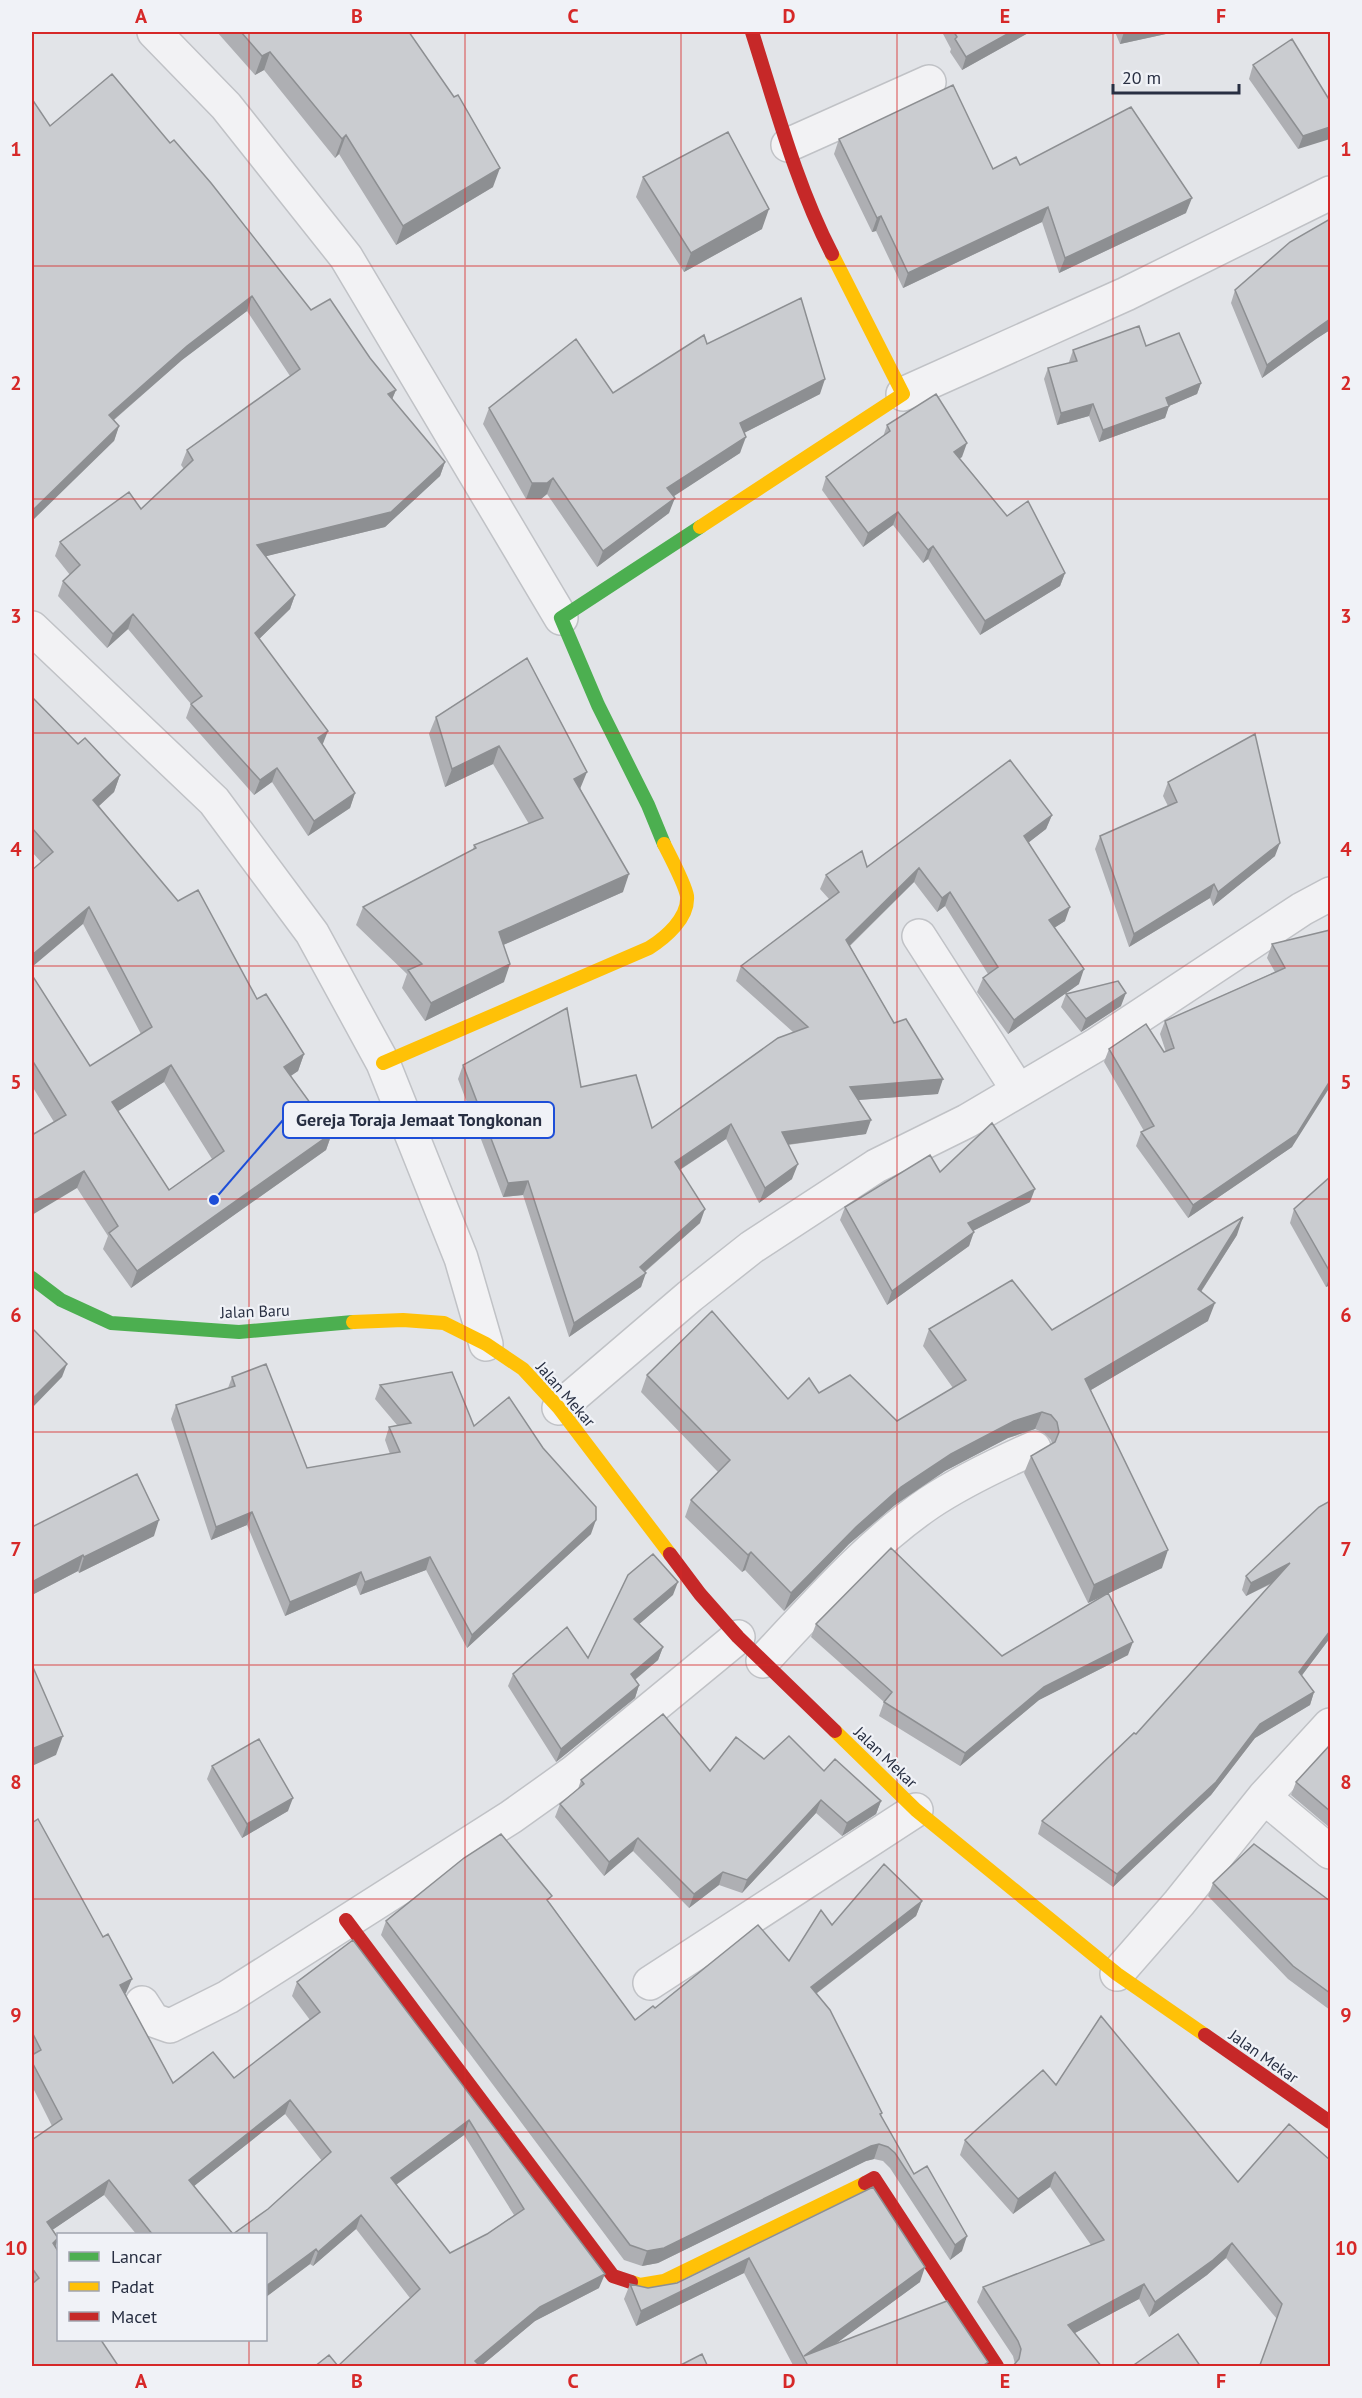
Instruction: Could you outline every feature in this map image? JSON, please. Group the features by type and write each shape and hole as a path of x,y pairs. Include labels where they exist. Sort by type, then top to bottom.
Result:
{"street":[{"path":"154,32 226,106 346,257 561,618 598,705 648,805 687,897 682,916 665,938 649,948 383,1063"},
{"path":"752,32 788,145 818,227 903,394"},
{"path":"788,145 929,82"},
{"path":"561,618 903,394 1126,294 1330,193"},
{"path":"32,628 213,801 312,933 383,1063 461,1258 486,1344"},
{"path":"559,1407 690,1296 752,1247 876,1166 967,1120 1096,1045 1293,915 1330,894"},
{"path":"919,936 1018,1090"},
{"name":"Jalan Baru","path":"32,1278 61,1300 111,1323 239,1332 332,1323 403,1320 444,1323 486,1344"},
{"name":"Jalan Mekar","path":"486,1344 523,1369 559,1407 700,1594 738,1637 916,1810 1117,1974 1330,2122"},
{"path":"763,1661 855,1564 901,1524 950,1491 1034,1448"},
{"path":"142,2003 153,2019 170,2026 228,1997 520,1811 602,1749 738,1637"},
{"path":"1117,1974 1179,1903 1264,1797 1330,1725"},
{"path":"1264,1797 1330,1852"},
{"path":"650,1983 916,1810"},
{"path":"346,1920 613,2276 640,2285 664,2281 874,2178 997,2367"}],"building":[{"path":"241,32 409,32 454,97 458,95 500,168 403,226 346,135 342,139 270,52 262,56"},
{"path":"954,32 1011,32 966,57 955,39 957,37"},
{"path":"1292,39 1330,101 1330,127 1303,136 1253,65"},
{"path":"112,74 170,143 174,140 211,183 311,310 330,299 370,358 396,390 388,394 445,462 391,512 257,545 295,595 255,633 328,731 318,738 355,793 314,821 277,768 260,780 191,704 202,696 133,614 113,634 63,581 80,565 60,542 129,492 141,509 193,460 187,450 300,369 252,296 187,346 109,415 119,426 32,511 32,99 50,126"},
{"path":"953,85 993,169 1016,157 1020,165 1131,107 1192,198 1065,258 1048,207 908,273 881,216 877,218 839,139"},
{"path":"728,132 769,209 691,253 643,177"},
{"path":"1330,219 1330,319 1267,365 1235,290 1290,242"},
{"path":"801,298 825,379 740,423 746,437 667,488 675,498 603,551 553,478 547,483 532,483 489,408 576,339 613,393 704,335 707,344"},
{"path":"1139,326 1146,346 1179,333 1201,383 1166,398 1169,406 1103,430 1093,404 1061,413 1048,368 1077,361 1073,350"},
{"path":"936,394 967,443 954,452 1007,516 1028,501 1065,573 985,621 933,546 928,550 898,512 868,533 826,477 890,431 887,425"},
{"path":"527,658 587,772 574,779 629,874 499,932 510,964 431,1003 408,970 422,964 363,907 476,848 474,845 543,818 499,746 452,769 436,717"},
{"path":"32,697 78,744 85,738 120,775 93,800 178,901 198,890 257,999 266,994 304,1054 284,1067 332,1133 137,1271 109,1233 118,1226 84,1171 32,1202 32,1135 66,1115 32,1060 32,975 90,1066 152,1027 89,907 32,955 32,870 53,852 32,828","holes":["171,1065 224,1151 169,1190 112,1102"]},
{"path":"1255,734 1280,843 1218,892 1214,884 1134,934 1100,836 1177,802 1168,782"},
{"path":"1010,760 1052,815 1024,836 1070,907 1049,920 1084,969 1014,1020 983,978 998,967 950,892 942,898 919,868 846,940 894,1023 906,1019 943,1079 850,1087 871,1120 782,1132 798,1164 765,1188 731,1124 675,1162 705,1209 640,1267 646,1273 574,1323 528,1181 508,1183 463,1065 567,1008 581,1087 636,1075 652,1128 778,1038 808,1027 741,966 839,892 826,875 862,851 867,867"},
{"path":"1330,930 1330,1081 1297,1134 1193,1205 1141,1132 1154,1126 1109,1049 1146,1024 1164,1052 1174,1048 1165,1021 1285,968 1272,944"},
{"path":"1118,981 1126,993 1086,1019 1066,994"},
{"path":"992,1123 1035,1189 968,1223 974,1232 892,1291 845,1207 930,1155 940,1172"},
{"path":"1330,1177 1330,1272 1294,1209"},
{"path":"1243,1217 1198,1289 1215,1303 1085,1379 1168,1550 1094,1585 1031,1456 1055,1442 1059,1432 1057,1422 1051,1415 1042,1412 1014,1421 951,1454 901,1487 856,1527 791,1593 751,1552 748,1555 691,1500 730,1460 647,1375 712,1311 788,1399 809,1378 819,1393 850,1375 897,1421 966,1380 929,1329 1012,1280 1052,1330"},
{"path":"32,1328 67,1364 32,1399"},
{"path":"266,1364 307,1468 400,1452 389,1427 411,1423 380,1385 452,1372 474,1426 509,1397 543,1448 596,1507 596,1520 472,1635 430,1557 365,1582 361,1572 290,1602 252,1512 216,1527 176,1405 235,1386 232,1377"},
{"path":"137,1474 159,1520 84,1557 83,1555 32,1582 32,1527"},
{"path":"1330,1501 1330,1631 1299,1672 1314,1692 1260,1724 1216,1782 1117,1874 1042,1821 1134,1733 1136,1734 1290,1563 1251,1583 1246,1576 1319,1507"},
{"path":"891,1548 1002,1656 1108,1593 1133,1642 1044,1687 965,1753 884,1702 892,1692 816,1624"},
{"path":"653,1554 678,1582 634,1619 663,1647 631,1674 639,1685 561,1749 513,1674 567,1627 588,1658 628,1575"},
{"path":"32,1665 63,1736 32,1749"},
{"path":"663,1714 710,1771 736,1737 764,1759 789,1736 824,1771 835,1759 881,1801 847,1823 821,1800 747,1880 723,1872 694,1894 638,1838 609,1862 560,1804 584,1784 581,1780"},
{"path":"259,1739 293,1798 247,1824 212,1766"},
{"path":"1330,1745 1330,1811 1296,1782"},
{"path":"38,1819 103,1937 108,1934 132,1979 120,1985 173,2083 213,2052 234,2078 320,2012 297,1982 353,1940 605,2274 540,2307 475,2361 478,2364 476,2367 314,2367 329,2355 338,2366 420,2289 361,2215 318,2252 316,2249 267,2285 267,2233 234,2233 268,2209 331,2152 290,2100 189,2180 232,2233 151,2233 109,2180 47,2222 57,2237 53,2243 57,2249 57,2341 102,2341 119,2367 32,2367 32,2284 39,2278 32,2268 32,2140 62,2119 32,2062 32,2055 41,2050 32,2032 32,1823","holes":["469,2120 524,2209 487,2234 450,2253 391,2178"]},
{"path":"501,1834 552,1896 547,1900 635,2020 653,2006 655,2008 758,1925 789,1961 821,1910 832,1925 884,1864 922,1901 811,1987 830,2010 882,2113 880,2114 914,2174 927,2166 967,2236 955,2245 895,2153 879,2144 664,2248 647,2251 630,2245 386,1921 464,1858"},
{"path":"1254,1844 1330,1901 1330,1993 1293,1966 1213,1883"},
{"path":"1101,2016 1238,2182 1289,2124 1330,2160 1330,2367 1261,2367 1282,2304 1232,2243 1213,2260 1155,2302 1144,2284 1068,2325 1102,2367 1012,2367 1019,2359 1021,2349 983,2287 1104,2240 1055,2172 1018,2199 965,2140 1043,2070 1056,2085"},
{"path":"873,2187 925,2267 804,2356 947,2301 988,2362 984,2365 985,2367 804,2367 807,2364 749,2258 641,2311 630,2284 648,2288 677,2283"},
{"path":"1178,2334 1201,2367 1131,2367"},
{"path":"702,2354 708,2367 677,2367"}],"traffic: fast":[{"path":"664,844 648,805 598,705 561,618 700,527"},
{"path":"32,1278 61,1300 111,1323 239,1332 353,1322"}],"traffic: slow":[{"path":"700,527 903,394 832,254"},
{"path":"383,1063 649,948 662,939 675,926 687,904 686,891 664,844"},
{"path":"353,1322 403,1320 444,1323 486,1344 523,1369 559,1408 670,1554"},
{"path":"835,1731 916,1810 1117,1974 1205,2035"},
{"path":"631,2282 640,2285 664,2281 865,2183"}],"traffic: jam":[{"path":"752,32 797,173 832,254"},
{"path":"670,1554 700,1594 738,1637 835,1731"},
{"path":"346,1920 613,2276 631,2282"},
{"path":"1205,2035 1330,2122"},
{"path":"865,2183 874,2178 997,2366"}],"place":[{"name":"Gereja Toraja Jemaat Tongkonan","path":"214,1200"}]}
